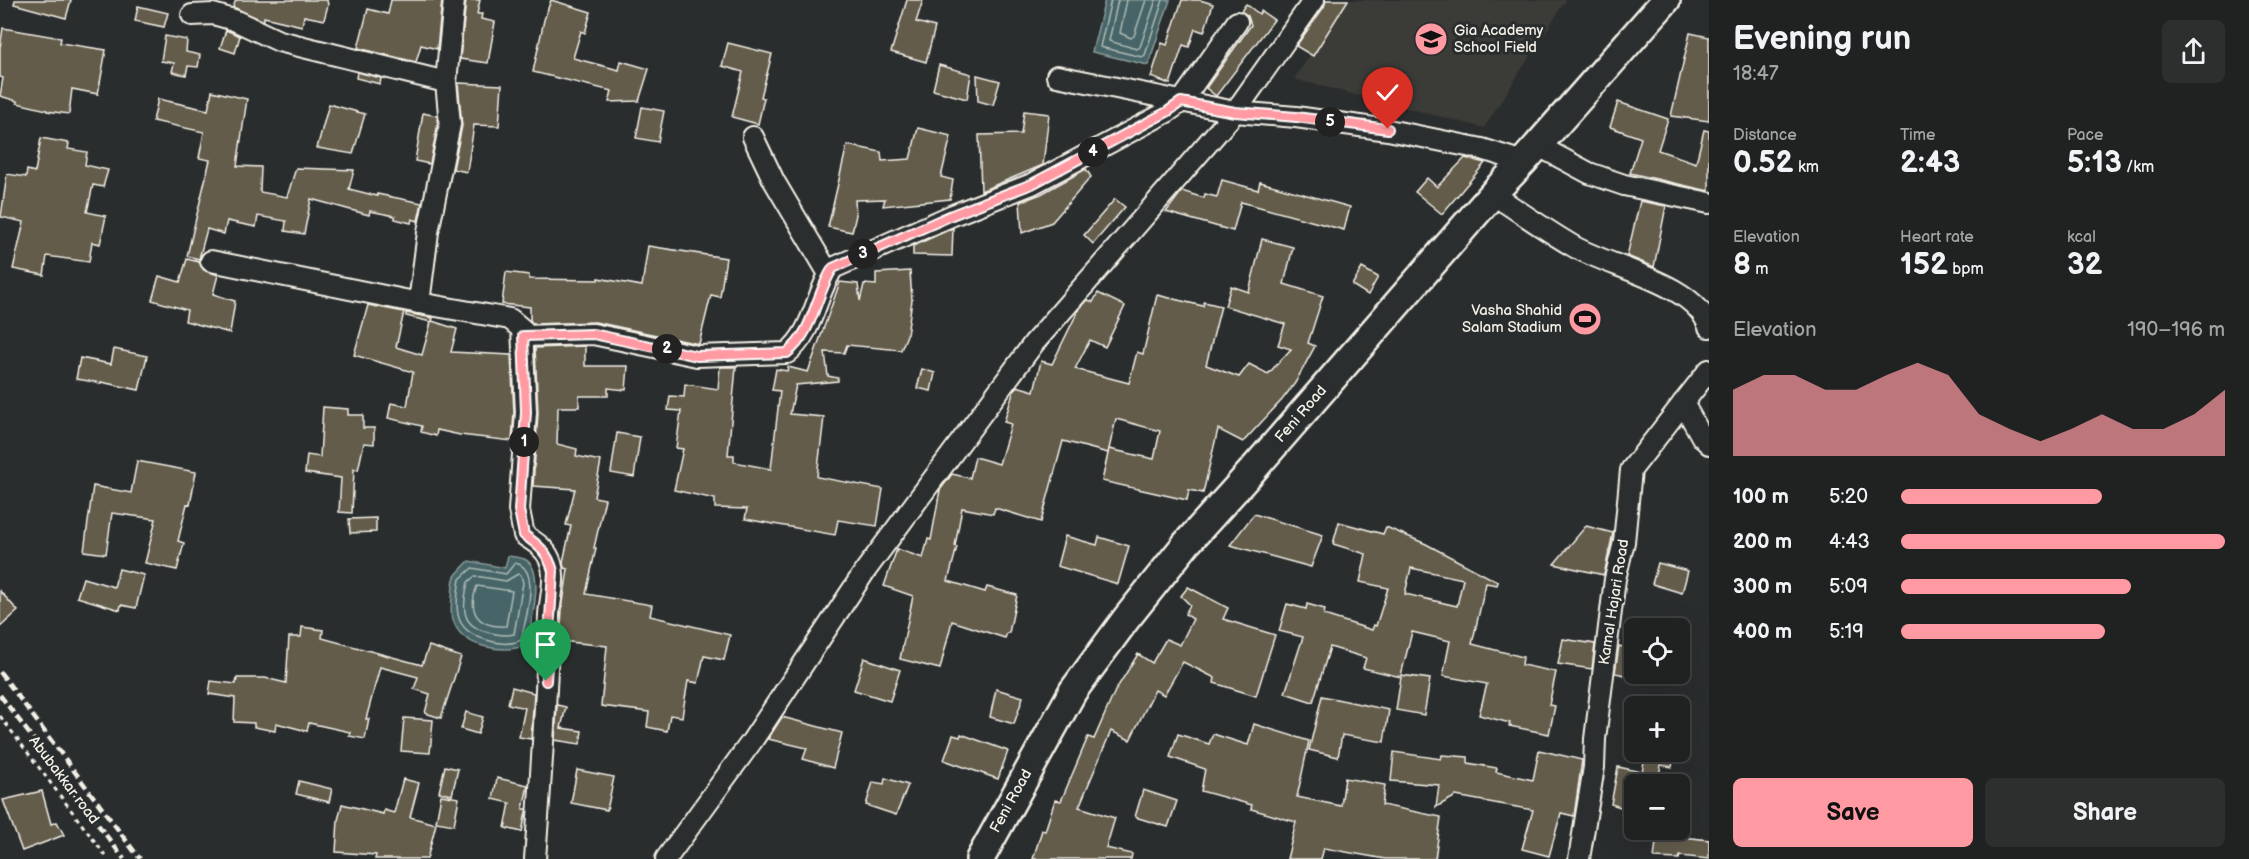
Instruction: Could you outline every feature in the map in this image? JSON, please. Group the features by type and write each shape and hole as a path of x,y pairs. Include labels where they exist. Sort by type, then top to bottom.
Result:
{"main road":[{"name":"Feni Road","path":"980,859 1073,691 1186,544 1666,0"},
{"path":"997,859 1070,727 1092,693 1253,488 1318,418 1503,201 1682,0"}],"street":[{"path":"419,303 428,232 450,124 446,82 454,0"},
{"path":"666,859 752,741 865,571 1034,343 1235,112 1314,0"},
{"path":"192,15 213,14 234,20 279,41 446,82"},
{"path":"523,336 593,334 697,356 787,353 797,345 807,329 833,268 855,256 879,249 952,215 1032,184 1167,112 1181,102 1237,21"},
{"path":"1057,76 1235,112 1388,129 1482,149 1523,162"},
{"path":"753,137 774,181 829,274"},
{"path":"1548,151 1589,173 1624,185 1709,203"},
{"path":"1503,201 1575,247 1690,300 1706,317 1709,327"},
{"path":"211,261 510,319 522,329 526,412 519,510 524,535 541,546 550,560 553,579 549,606 543,750 535,859"},
{"name":"Kamal Hajari Road","path":"1579,859 1594,767 1595,739 1615,579 1624,542 1631,470 1709,370"},
{"path":"1683,404 1702,437 1709,444"}],"path":[{"name":"Abubakkar road","path":"0,716 108,859"}],"shaded area":[{"name":"Gia Academy School Field","path":"1347,0 1566,0 1484,128 1294,79"}],"water":[{"path":"1105,0 1170,0 1148,65 1092,52"},
{"path":"508,556 526,560 532,566 536,587 535,600 527,645 497,649 477,644 460,633 451,612 453,585 456,575 469,561 505,568"}],"building":[{"path":"15,0 71,0 66,18 14,4"},
{"path":"236,0 327,0 328,5 324,20 304,16 302,26 264,17 264,21 233,7"},
{"path":"391,0 442,0 437,49 421,45 416,62 358,48 368,9 388,14"},
{"path":"466,0 480,0 477,14 482,14 481,19 495,22 488,63 460,59"},
{"path":"551,0 591,12 585,33 581,31 573,58 619,70 621,61 649,69 639,101 609,102 612,91 533,72 544,20"},
{"path":"907,0 923,0 916,22 935,27 926,62 891,52"},
{"path":"1182,0 1200,0 1213,4 1204,32 1195,29 1189,47 1183,45 1170,84 1151,77 1162,43 1167,45"},
{"path":"1326,0 1348,0 1313,56 1296,46 1324,7"},
{"path":"1246,4 1259,14 1261,11 1274,20 1216,96 1206,88 1251,25 1248,16 1241,11"},
{"path":"138,6 168,13 164,27 135,21"},
{"path":"3,28 61,38 60,43 106,50 98,94 72,89 69,114 47,111 0,96 3,78 0,77 0,48"},
{"path":"226,30 240,36 235,53 220,48"},
{"path":"1690,33 1709,37 1709,121 1671,116"},
{"path":"165,36 187,40 186,52 200,55 198,67 188,66 186,75 172,72 174,63 161,61"},
{"path":"728,43 772,54 761,97 764,98 758,124 732,117 743,72 722,66"},
{"path":"939,65 971,74 967,99 933,90"},
{"path":"357,72 381,78 380,84 356,78"},
{"path":"977,75 1000,81 993,105 978,101"},
{"path":"458,83 502,85 499,126 474,125 467,172 453,169 462,126"},
{"path":"212,91 247,99 237,166 261,167 260,192 287,197 296,168 354,170 349,189 422,203 418,221 412,219 411,223 395,219 395,216 370,211 369,215 311,199 304,234 285,231 286,221 258,216 256,227 227,221 224,234 207,229 199,259 187,256 210,160 199,158 204,132 153,121 158,99 208,110"},
{"path":"1618,102 1668,119 1658,150 1696,163 1704,130 1709,131 1709,191 1630,173 1641,138 1610,127"},
{"path":"329,104 365,114 353,154 317,148"},
{"path":"642,107 664,111 658,142 636,138"},
{"path":"1024,111 1049,114 1043,165 981,191 979,135 1021,134"},
{"path":"423,113 437,116 438,123 430,164 415,161"},
{"path":"918,128 951,136 941,177 953,180 950,199 883,206 885,199 855,200 856,215 852,232 828,227 847,145 881,152 882,161 910,159"},
{"path":"41,138 69,143 68,149 87,152 85,165 108,170 103,187 93,185 87,212 106,216 100,244 92,242 89,262 47,256 44,275 13,269 24,222 1,217 7,174 26,177 27,170 35,172"},
{"path":"1465,158 1485,163 1442,214 1415,192 1427,178 1437,187"},
{"path":"1086,169 1091,177 1052,222 1022,233 1020,202 1041,194"},
{"path":"1222,180 1258,190 1260,182 1350,207 1344,230 1241,202 1233,231 1166,212 1182,191 1204,198 1205,194 1217,197"},
{"path":"1115,199 1125,207 1093,244 1084,235"},
{"path":"1640,201 1666,206 1654,267 1627,256"},
{"path":"953,228 952,256 913,255 913,246"},
{"path":"1262,239 1293,247 1284,284 1323,296 1308,343 1315,346 1295,383 1243,442 1218,429 1203,493 1189,490 1187,500 1102,481 1109,449 1154,459 1160,431 1116,419 1108,453 1063,441 1041,522 995,508 993,514 962,508 955,546 957,547 948,581 985,592 987,587 1017,595 1009,633 1005,638 952,621 940,669 900,659 913,596 884,586 897,549 923,558 928,539 931,540 940,490 952,474 970,478 975,457 999,464 1011,424 1004,422 1014,390 1017,386 1034,391 1041,361 1052,364 1079,309 1088,300 1093,302 1098,293 1125,306 1105,347 1090,340 1075,369 1129,383 1137,352 1143,354 1157,295 1203,306 1204,302 1221,306 1206,365 1239,377 1249,364 1268,374 1291,349 1278,345 1285,324 1225,306 1231,286 1249,292"},
{"path":"648,246 726,258 720,297 711,295 699,344 595,322 533,324 530,320 530,307 502,304 506,272 529,275 529,279 598,280 598,278 642,286"},
{"path":"187,259 199,262 204,270 218,275 213,294 235,301 230,333 185,321 187,310 152,300 159,276 180,282"},
{"path":"1362,268 1378,277 1368,295 1352,285"},
{"path":"910,271 912,300 907,335 901,350 847,345 844,353 825,352 828,376 838,378 838,381 796,385 790,414 824,417 817,477 883,489 877,526 838,520 835,535 745,519 747,509 715,508 715,499 674,490 683,449 676,448 681,411 668,410 670,396 684,397 685,384 718,389 720,367 736,367 728,455 734,455 734,462 771,469 780,391 772,390 776,369 787,371 788,367 808,372 840,282 858,284 860,301 864,284 876,285 876,273"},
{"path":"368,305 404,312 396,347 422,355 431,322 406,316 406,313 433,318 432,321 457,329 451,352 511,355 514,412 512,441 437,430 436,436 421,432 422,426 388,418 391,403 407,406 413,372 354,355"},
{"path":"585,346 585,366 628,366 626,390 608,388 608,396 579,396 579,407 558,407 557,444 577,449 576,456 601,461 594,497 605,499 586,594 652,605 650,616 730,635 724,660 704,656 698,683 688,681 682,717 670,715 667,731 647,727 649,712 601,706 607,646 560,641 568,569 564,568 563,562 571,526 566,525 575,489 533,486 538,413 535,348"},
{"path":"114,349 147,356 139,390 76,379 80,358 111,364"},
{"path":"922,369 935,373 931,391 917,388"},
{"path":"323,407 348,409 348,415 363,415 363,428 374,428 374,444 364,443 358,470 354,469 352,513 339,512 341,478 305,473 307,455 320,457"},
{"path":"617,433 640,437 634,477 611,473"},
{"path":"137,461 196,472 190,505 187,504 178,541 184,543 177,570 145,563 156,519 112,513 106,554 84,551 93,486 131,493"},
{"path":"1254,514 1323,535 1311,567 1230,545"},
{"path":"376,518 376,532 350,533 349,519"},
{"path":"1339,522 1383,534 1386,527 1426,544 1498,582 1497,585 1486,583 1472,644 1523,657 1522,665 1556,672 1549,705 1555,706 1549,734 1509,726 1510,723 1479,715 1487,684 1443,676 1450,641 1412,632 1401,675 1430,679 1424,715 1396,710 1401,677 1363,668 1366,658 1330,647 1313,702 1285,693 1303,637 1279,631 1287,604 1306,609 1307,604 1325,609 1324,615 1372,630 1374,625 1376,626 1388,588 1360,582 1366,554 1333,544","holes":["1411,568 1463,579 1457,606 1405,594"]},
{"path":"1586,526 1613,533 1604,575 1554,564"},
{"path":"1065,536 1097,545 1099,537 1129,546 1118,584 1057,566"},
{"path":"1658,563 1688,571 1682,593 1652,584"},
{"path":"119,569 144,575 136,608 121,605 120,610 77,597 83,578 114,587"},
{"path":"1188,587 1228,608 1223,619 1275,635 1256,696 1214,683 1215,678 1183,662 1164,695 1155,690 1130,740 1111,731 1079,807 1115,818 1106,848 1132,854 1131,859 1033,859 1055,800 1061,801 1088,737 1094,739 1115,691 1138,654 1152,663 1166,639 1180,645 1193,619 1185,614 1190,605 1181,596"},
{"path":"0,591 18,611 0,627"},
{"path":"302,627 323,630 322,638 422,665 429,646 461,657 441,718 425,713 430,694 414,689 418,677 380,667 366,719 369,719 365,739 349,736 350,732 309,723 307,731 276,723 275,731 254,727 254,723 234,722 235,698 209,694 211,681 236,684 237,678 265,678 286,683 289,637 301,637"},
{"path":"1563,639 1595,644 1592,669 1558,664"},
{"path":"1619,646 1624,647 1624,675 1615,673"},
{"path":"864,658 900,670 890,701 854,690"},
{"path":"512,687 534,693 531,739 519,737 525,708 508,704"},
{"path":"996,689 1023,697 1014,724 990,717"},
{"path":"1322,696 1389,710 1384,742 1342,735 1338,757 1309,750"},
{"path":"557,705 566,707 561,728 582,731 580,744 555,740"},
{"path":"466,712 483,717 478,734 461,729"},
{"path":"782,717 842,733 833,768 803,759 807,748 768,739"},
{"path":"404,718 433,720 430,753 401,751"},
{"path":"1254,724 1309,741 1297,797 1341,806 1345,778 1385,785 1382,805 1441,817 1435,859 1385,859 1324,848 1321,859 1287,859 1296,822 1251,809 1252,805 1201,791 1205,769 1170,757 1178,734 1209,744 1213,734 1248,745"},
{"path":"961,734 1008,751 998,779 944,760 953,735 960,737"},
{"path":"1539,750 1582,760 1574,816 1561,813 1549,856 1522,849 1533,810 1456,796 1436,807 1439,785 1391,781 1394,752 1441,759 1442,755 1468,757 1468,763 1497,768 1496,772 1533,780"},
{"path":"1644,762 1673,762 1672,767 1661,765 1659,774 1624,774 1624,808 1611,804 1618,767 1642,772"},
{"path":"445,766 458,769 452,795 439,792"},
{"path":"577,770 614,777 607,810 571,803"},
{"path":"497,778 528,785 523,809 527,809 522,832 505,828 510,803 493,799"},
{"path":"885,778 908,785 896,815 866,805 873,782 884,784"},
{"path":"403,779 419,783 410,817 436,824 427,859 375,859 376,855 336,852 338,820 342,804 383,814 384,810 394,813"},
{"path":"299,781 332,789 329,802 296,794"},
{"path":"1143,790 1177,801 1168,827 1135,817"},
{"path":"42,791 51,824 57,822 64,835 22,851 3,800"},
{"path":"441,795 459,798 454,825 436,822"},
{"path":"1690,838 1709,840 1709,859 1680,856 1679,859 1654,858 1656,840 1690,840"}],"railway":[{"path":"0,672 140,859"},
{"path":"0,695 124,859"}],"place":[{"name":"Gia Academy School Field","path":"1431,39"},
{"name":"Vasha Shahid Salam Stadium","path":"1585,319"}],"route":[{"path":"546,681 553,571 550,560 541,546 524,535 519,510 526,412 523,336 593,334 697,356 787,353 797,345 807,329 833,268 855,256 879,249 952,215 1032,184 1167,112 1181,102 1235,112 1388,129"}]}
